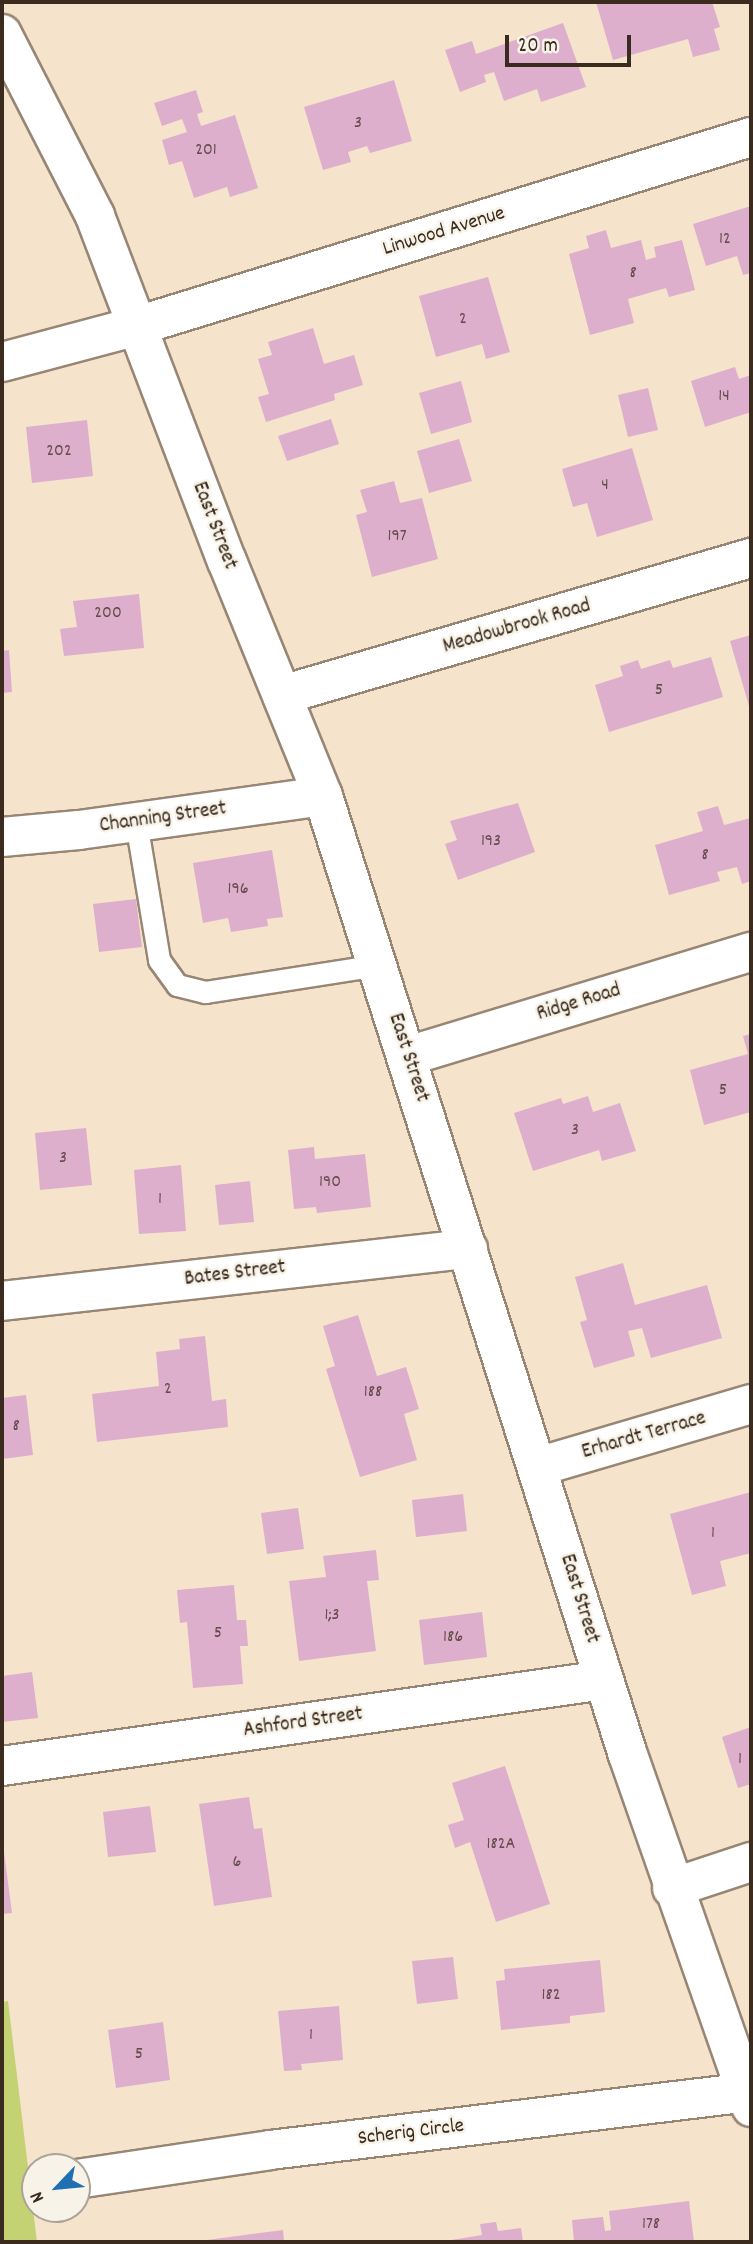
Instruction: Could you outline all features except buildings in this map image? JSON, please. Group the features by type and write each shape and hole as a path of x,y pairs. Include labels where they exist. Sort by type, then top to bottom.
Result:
{"street":[{"name":"East Street","path":"2,34 95,216 323,796 408,1056 604,1680 672,1888 748,2099"},
{"name":"Linwood Avenue","path":"2,362 137,326 751,137"},
{"name":"Meadowbrook Road","path":"282,695 751,558"},
{"name":"Channing Street","path":"2,837 323,796"},
{"name":"Ridge Road","path":"408,1056 751,952"},
{"name":"Bates Street","path":"2,1301 468,1249"},
{"name":"Erhardt Terrace","path":"537,1467 751,1404"},
{"name":"Ashford Street","path":"2,1766 604,1680"},
{"path":"672,1888 751,1862"},
{"name":"Scherig Circle","path":"91,2177 283,2149 748,2099"}],"lane":[{"path":"136,822 159,960 177,985 205,992 378,965"}],"green space":[{"path":"8,2001 26,2153 21,2153 21,2223 35,2223 37,2242 2,2242 2,2002"}]}
